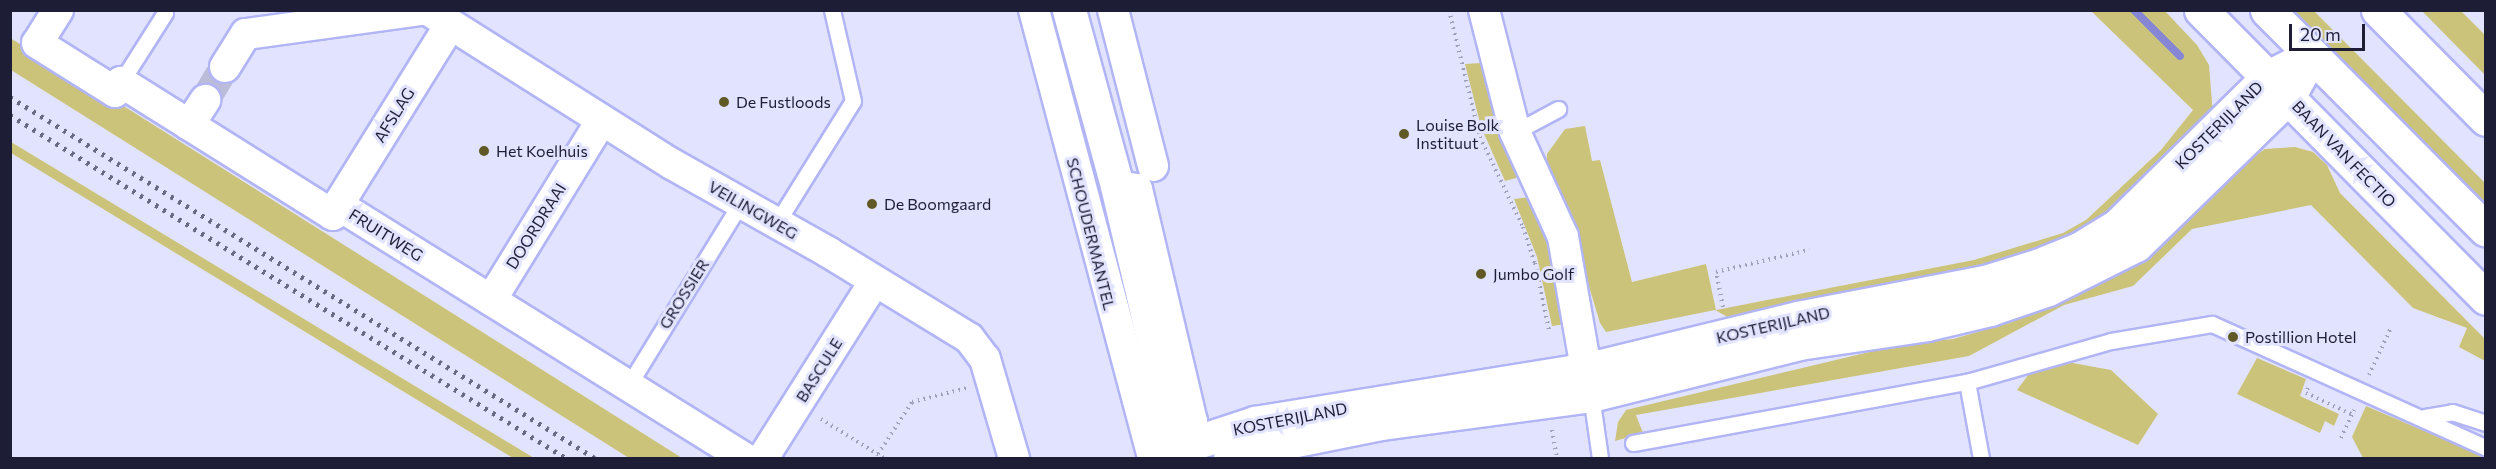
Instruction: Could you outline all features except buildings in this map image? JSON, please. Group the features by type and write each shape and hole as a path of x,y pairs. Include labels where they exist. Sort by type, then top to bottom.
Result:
{"main road":[{"path":"1069,10 1117,186 1173,423 1187,452"},
{"name":"BAAN VAN FECTIO","path":"2201,10 2486,298"},
{"path":"2267,10 2486,230"},
{"path":"2378,10 2486,119"},
{"name":"KOSTERIJLAND","path":"1187,452 1231,458 1261,447 1589,382 1798,318 1985,282 2079,249 2117,226 2312,55"},
{"name":"KOSTERIJLAND","path":"1187,452 1255,423 1589,382"}],"street":[{"path":"58,10 37,43 115,92 121,82"},
{"path":"225,67 246,34 421,10"},
{"name":"SCHOUDERMANTEL","path":"1034,10 1149,458 1187,452"},
{"path":"1113,10 1152,166"},
{"path":"1484,10 1515,132 1563,237 1589,382"},
{"name":"VEILINGWEG","path":"439,18 601,121 875,281 969,339 985,359 1014,459"},
{"name":"AFSLAG","path":"338,205 439,18"},
{"name":"FRUITWEG","path":"121,82 333,214 338,205 744,459"},
{"path":"189,124 205,100"},
{"name":"DOORDRAAI","path":"491,300 601,121"},
{"name":"BASCULE","path":"763,459 875,281"}],"lane":[{"path":"776,224 853,100 832,10"},
{"path":"121,82 165,13"},
{"path":"1515,132 1558,109"},
{"name":"GROSSIER","path":"628,386 741,202"},
{"path":"1633,443 1966,382 2094,345 2212,324 2424,417 2486,448"},
{"path":"1589,382 1600,459"},
{"path":"1966,382 1981,459"},
{"path":"2424,417 2452,412 2486,423"}],"path":[{"path":"1449,10 1480,137 1523,227 1535,263 1551,343"},
{"path":"1725,318 1716,272 1809,250"},
{"path":"2362,390 2390,330"},
{"path":"878,454 912,402 991,382"},
{"path":"798,404 884,459"},
{"path":"2341,438 2352,412"},
{"path":"1550,420 1557,459"}],"shaded area":[{"path":"2091,11 2165,11 2197,45 2209,65 2213,115 2125,207 2053,254 1733,320 1715,310 1606,332 1600,323 1568,216 1546,167 1547,154 1565,129 1585,126 1592,161 1600,160 1632,282 1706,264 1716,310 1974,260 2063,233 2086,220 2161,150 2193,110"},
{"path":"2282,11 2314,11 2485,183 2485,210"},
{"path":"2422,11 2461,11 2485,35 2485,75"},
{"path":"10,38 130,110 682,458 629,458 11,70"},
{"path":"1481,63 1492,110 1518,172 1516,178 1505,181 1481,127 1465,64"},
{"path":"10,142 534,458 513,458 11,153"},
{"path":"2295,147 2313,152 2327,165 2340,193 2485,339 2485,361 2459,347 2467,328 2413,308 2311,205 2192,229 2133,286 2064,305 1969,356 1636,415 1643,433 1615,441 1618,422 1626,410 1903,344 1953,339 2002,325 2135,267 2218,181 2265,149"},
{"path":"1530,197 1555,264 1565,324 1552,326 1537,257 1514,199"},
{"path":"2257,358 2306,379 2300,396 2339,414 2334,426 2325,421 2320,433 2237,394"},
{"path":"2056,360 2111,370 2158,414 2138,445 2017,390 2029,374"},
{"path":"2366,406 2485,458 2363,458 2352,437"}],"waterway":[{"path":"2134,10 2180,56"}],"tunnel":[{"path":"205,100 225,67"}],"railway":[{"path":"10,97 595,458"},
{"path":"10,115 566,458"}],"place":[{"name":"De Fustloods","path":"724,102"},
{"name":"Louise Bolk Instituut","path":"1404,134"},
{"name":"Het Koelhuis","path":"484,151"},
{"name":"De Boomgaard","path":"872,204"},
{"name":"Jumbo Golf","path":"1481,274"},
{"name":"Postillion Hotel","path":"2233,337"}]}
